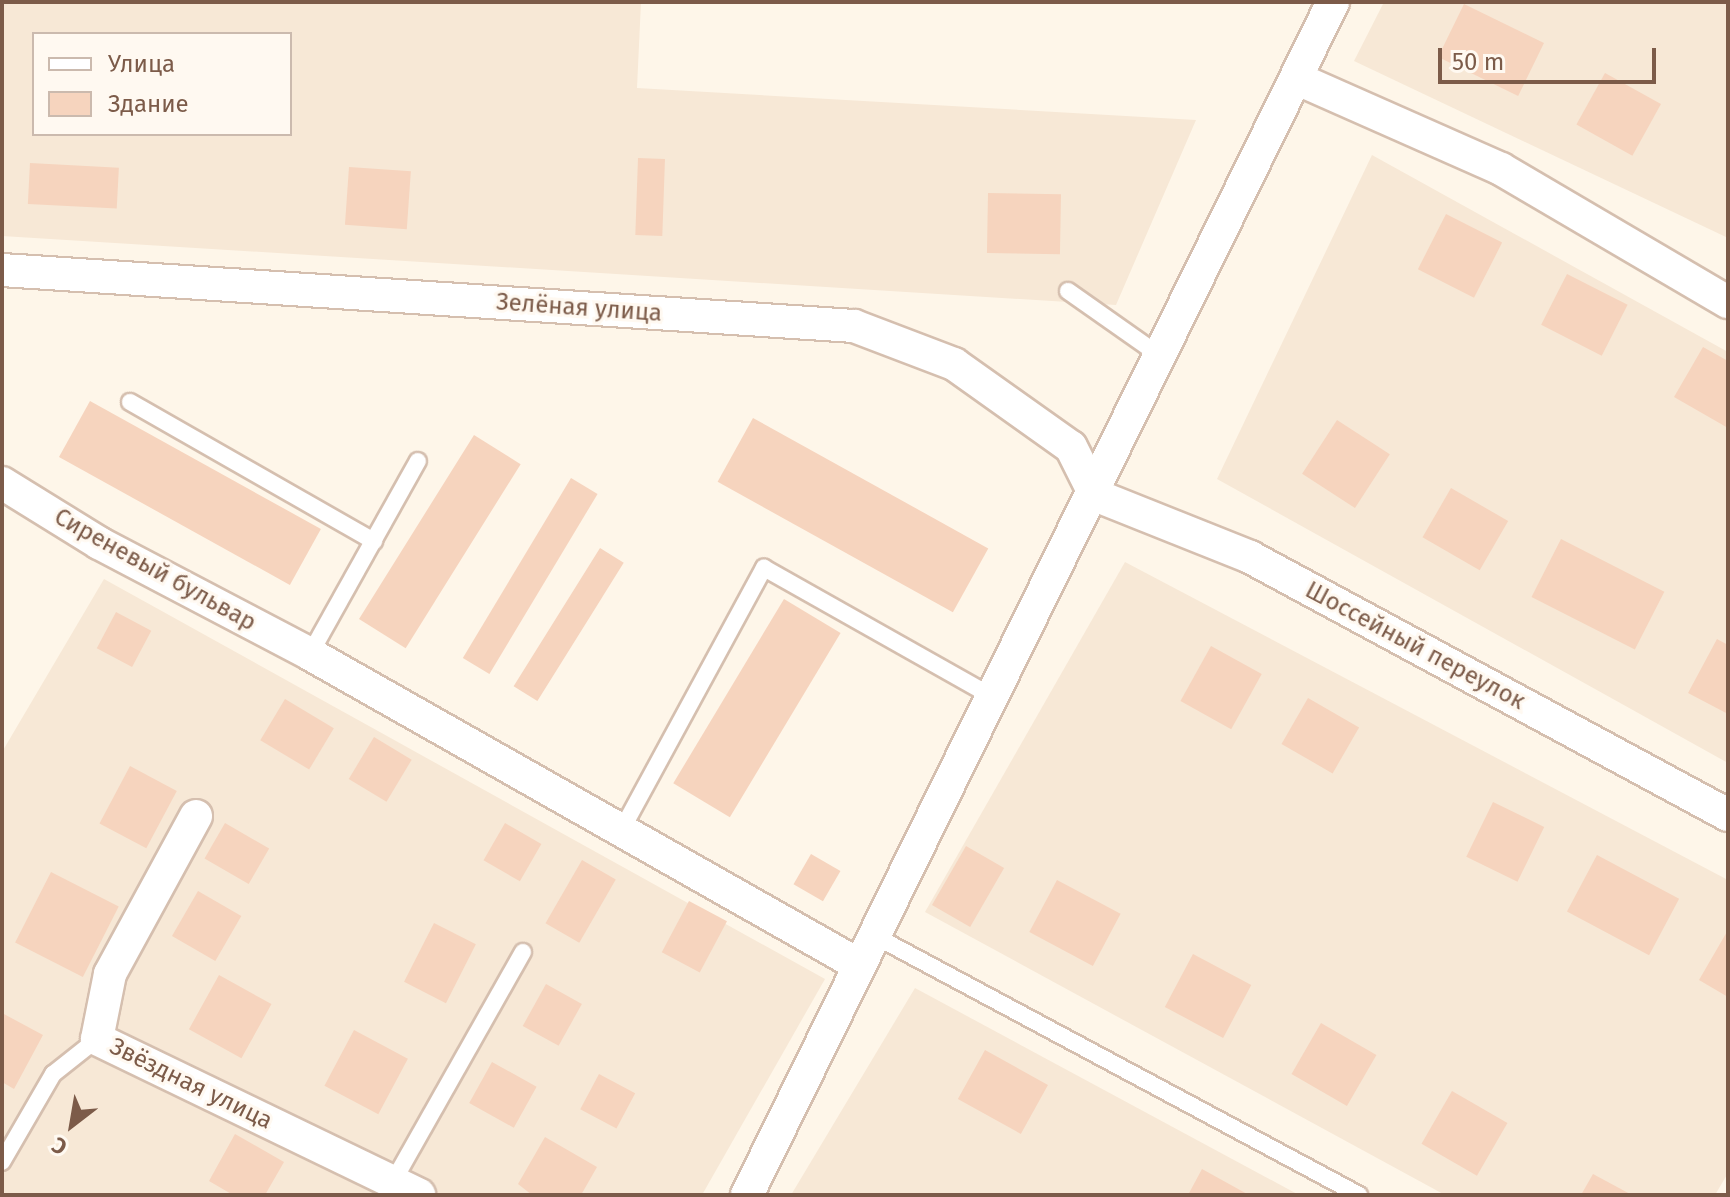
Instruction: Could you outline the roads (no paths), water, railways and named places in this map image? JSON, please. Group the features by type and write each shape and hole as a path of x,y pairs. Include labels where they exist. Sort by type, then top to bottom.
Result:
{"street":[{"path":"747,1195 1095,495 1333,2"},
{"path":"1298,79 1501,169 1728,302"},
{"name":"Зелёная улица","path":"2,270 854,326 954,364 1071,447 1095,495"},
{"name":"Сиреневый бульвар","path":"2,483 99,543 310,654"},
{"name":"Шоссейный переулок","path":"1095,495 1250,557 1728,815"},
{"path":"310,654 620,833 859,965"},
{"name":"Звёздная улица","path":"196,816 110,974 97,1039 399,1191"}],"lane":[{"path":"1068,291 1162,357"},
{"path":"130,402 374,541"},
{"path":"310,654 418,461"},
{"path":"620,833 764,568 993,697"},
{"path":"875,936 1359,1195"},
{"path":"399,1191 523,952"},
{"path":"2,1162 53,1074 97,1039"}]}
